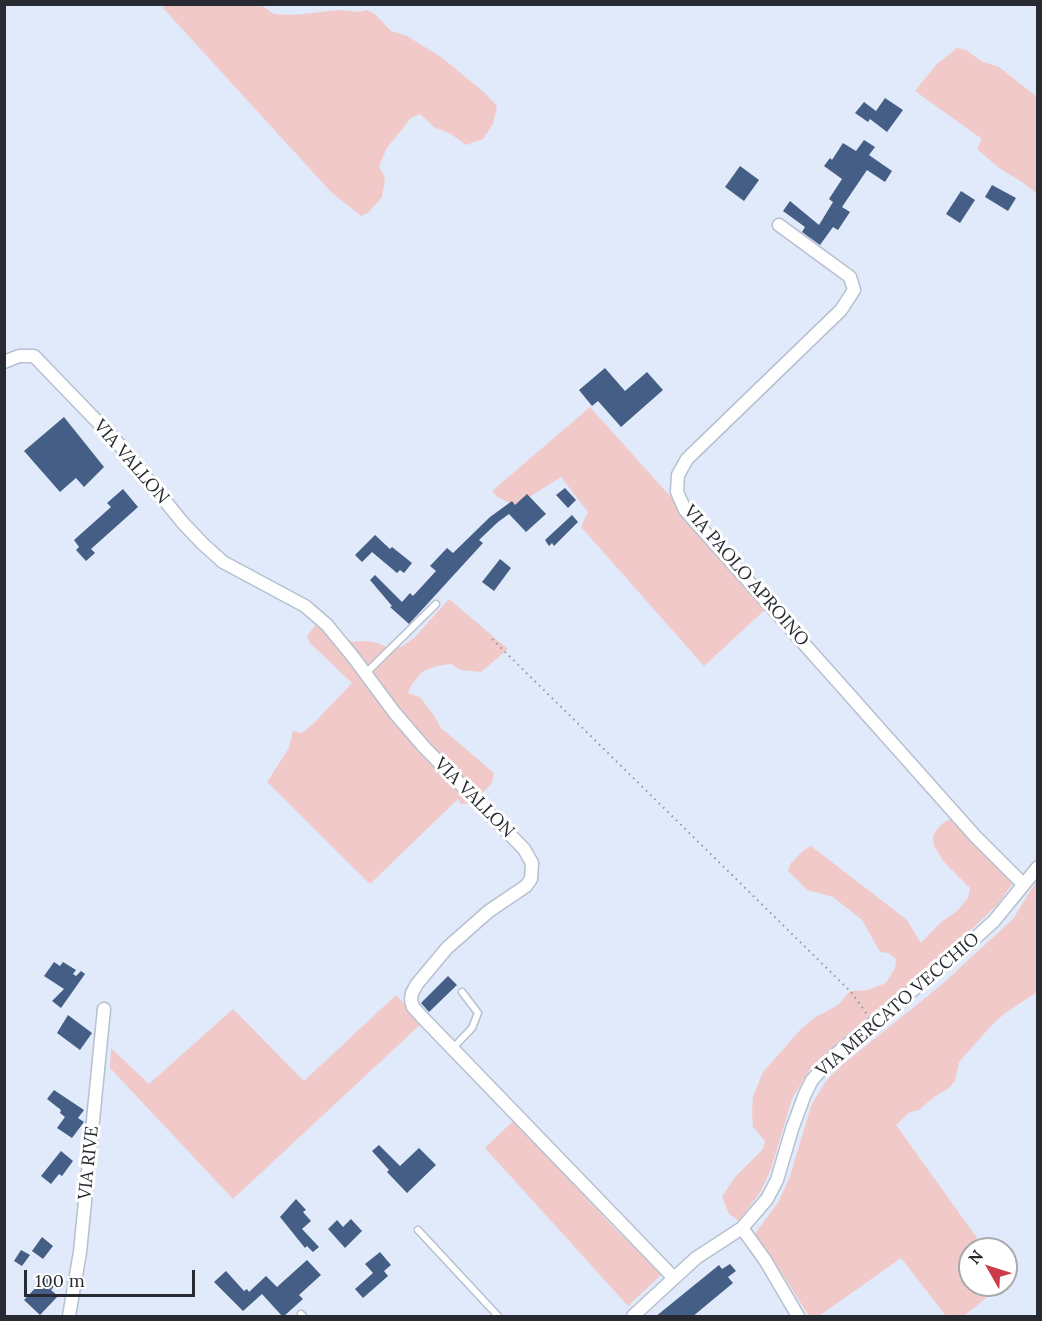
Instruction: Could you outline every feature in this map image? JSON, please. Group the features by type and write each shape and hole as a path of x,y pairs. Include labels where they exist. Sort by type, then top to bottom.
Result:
{"street":[{"name":"VIA PAOLO APROINO","path":"779,225 850,277 854,290 841,310 687,459 678,475 678,492 685,510 1021,885"},
{"name":"VIA VALLON","path":"4,362 19,356 34,356 118,443 203,544 223,562 305,606 327,625 424,747 524,849 532,864 531,879 526,886 489,911 447,948 417,984 412,993 413,1007 674,1278"},
{"path":"1021,885 1038,867"},
{"name":"VIA MERCATO VECCHIO","path":"633,1317 696,1258 742,1228 767,1199 777,1180 792,1129 812,1080 836,1054 994,921 1021,885"},
{"name":"VIA RIVE","path":"69,1317 80,1252 104,1009"},
{"path":"742,1228 765,1260 798,1317"}],"lane":[{"path":"366,673 436,604"},
{"path":"453,1048 472,1028 478,1013 462,992"},
{"path":"418,1230 498,1317"}],"path":[{"path":"492,639 850,993 873,1023"}],"shaded area":[{"path":"164,4 261,5 274,14 294,15 340,10 358,12 367,10 375,14 391,31 407,36 441,57 485,93 497,106 493,124 483,139 466,145 451,134 434,127 420,114 411,118 387,148 379,166 385,178 382,197 369,212 361,216 331,192 163,8"},
{"path":"957,48 966,50 981,61 999,67 1037,97 1037,194 999,168 977,149 982,139 915,91 936,65"},
{"path":"590,407 769,606 704,666 581,527 588,512 561,477 515,506 492,491"},
{"path":"449,599 508,649 481,672 461,670 451,664 422,672 408,693 420,697 440,727 494,773 492,783 472,804 461,804 458,799 370,884 267,782 289,748 293,731 302,733 352,683 310,643 307,636 316,624 331,627 352,642 367,641 388,648 401,647 414,638"},
{"path":"954,817 1015,880 998,904 955,945 829,1050 810,1069 792,1099 771,1169 761,1191 739,1221 729,1214 722,1197 735,1177 763,1149 765,1141 753,1127 752,1112 753,1097 763,1072 801,1029 814,1018 838,1005 850,991 868,990 886,983 895,968 896,959 889,953 880,952 862,920 833,897 807,890 788,871 791,863 811,846 907,920 921,943 941,922 956,912 968,898 970,888 944,862 934,846 933,837 937,829"},
{"path":"1037,880 1037,992 1004,1014 991,1026 959,1062 955,1081 949,1088 919,1110 910,1112 896,1125 976,1237 958,1237 958,1297 987,1297 964,1316 946,1316 901,1258 819,1316 809,1316 774,1261 754,1235 779,1201 790,1176 811,1106 826,1081 842,1065 940,986 1013,919"},
{"path":"396,995 422,1023 233,1199 110,1068 111,1048 149,1084 233,1009 304,1081"},
{"path":"514,1120 615,1229 662,1274 628,1306 485,1148"}],"building":[{"path":"885,98 903,110 887,132 870,119 868,122 855,113 864,102 876,111"},
{"path":"864,140 875,147 869,155 892,171 885,182 867,170 842,207 850,212 838,230 833,227 820,245 802,232 805,227 783,211 790,201 819,225 833,202 829,199 842,179 824,166 830,158 832,160 843,143 856,151"},
{"path":"740,166 759,180 744,201 725,187"},
{"path":"992,185 1016,198 1008,211 985,197"},
{"path":"961,191 975,200 960,223 946,214"},
{"path":"605,368 625,391 647,372 663,390 621,427 598,401 592,406 579,390"},
{"path":"64,417 104,467 84,487 76,478 60,492 24,451"},
{"path":"565,488 576,500 568,508 556,495"},
{"path":"123,489 138,507 91,549 95,553 86,561 76,550 79,547 74,540 111,507 107,503"},
{"path":"527,494 546,514 526,532 509,514 498,522 479,540 483,543 409,624 390,607 392,606 370,580 375,575 402,602 410,593 413,596 436,571 430,566 447,548 453,553 490,517 512,501 515,505"},
{"path":"572,515 578,522 554,546 552,543 549,546 545,540"},
{"path":"375,535 390,549 392,547 412,563 404,573 400,570 397,573 372,552 362,562 355,555"},
{"path":"500,559 511,568 494,591 482,582"},
{"path":"54,962 60,966 63,962 76,970 73,974 76,976 81,971 85,974 61,1008 52,1001 64,989 44,976"},
{"path":"448,976 457,985 429,1012 421,1003"},
{"path":"68,1015 92,1033 80,1050 57,1033"},
{"path":"54,1090 84,1110 78,1118 84,1122 72,1138 57,1128 65,1117 60,1113 61,1110 47,1099"},
{"path":"379,1145 400,1166 419,1148 436,1165 407,1193 387,1172 389,1170 372,1151"},
{"path":"61,1151 73,1161 62,1176 59,1174 51,1184 41,1176"},
{"path":"296,1199 306,1210 303,1212 311,1221 302,1229 319,1247 313,1252 307,1246 305,1248 280,1217"},
{"path":"351,1219 362,1231 345,1248 328,1229 337,1220 343,1227"},
{"path":"42,1237 53,1246 43,1259 32,1251"},
{"path":"21,1250 30,1255 22,1266 14,1261"},
{"path":"380,1252 391,1265 384,1271 388,1276 363,1298 355,1289 373,1273 365,1264"},
{"path":"307,1260 321,1275 299,1295 303,1299 283,1317 262,1294 243,1311 214,1282 226,1271 244,1291 247,1289 249,1292 266,1276 277,1287"},
{"path":"730,1264 736,1271 728,1277 733,1283 692,1317 655,1317 719,1265 722,1269"},
{"path":"46,1277 55,1285 51,1290 58,1296 40,1315 24,1300"}]}
